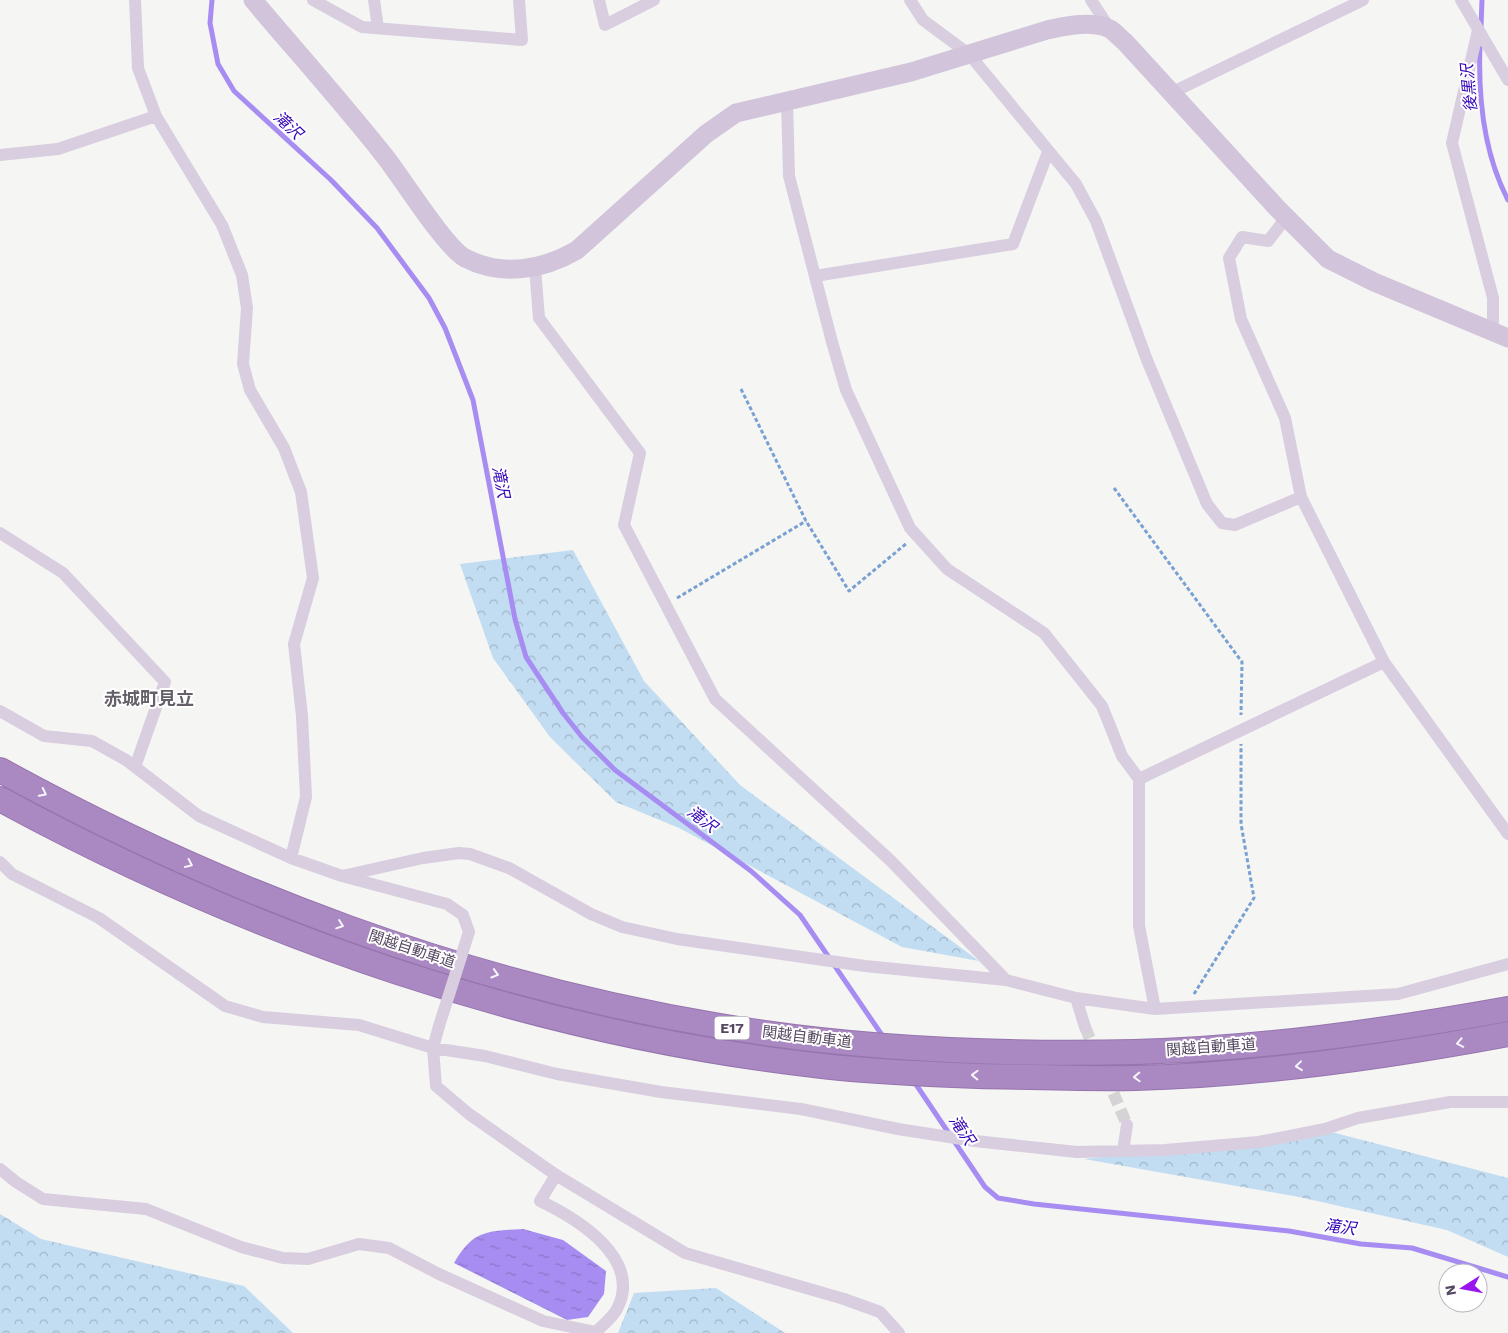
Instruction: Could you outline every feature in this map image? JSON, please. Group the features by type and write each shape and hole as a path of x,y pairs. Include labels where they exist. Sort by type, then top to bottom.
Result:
{"highway":[{"name":"関越自動車道","path":"0,770 125,835 218,877 313,915 414,950 517,981 620,1007 721,1026 823,1040 924,1048 1033,1052 1137,1052 1237,1046 1335,1036 1437,1022 1508,1009"},
{"name":"関越自動車道","path":"0,799 114,858 306,940 410,976 512,1006 614,1032 718,1052 824,1066 928,1074 1136,1078 1238,1072 1349,1060 1508,1034"}],"street":[{"path":"135,0 138,68 156,116 222,225 242,275 247,308 243,364 250,390 284,448 301,492 313,578 294,644 302,716 306,796 291,858"},
{"path":"253,0 382,154 448,241 463,256 479,264 494,268 535,268 557,262 577,250 721,123 736,113 911,72 1067,26 1090,25 1110,29"},
{"path":"313,0 362,27 522,40 519,0"},
{"path":"374,0 378,28"},
{"path":"599,0 605,25 654,0"},
{"path":"910,0 923,20 969,54 1076,184 1096,221 1147,360 1207,504 1222,523 1234,525 1301,497"},
{"path":"1091,0 1110,29 1173,92 1310,243 1335,263 1374,282 1501,335"},
{"path":"1173,92 1363,0"},
{"path":"1461,0 1508,80"},
{"path":"1478,30 1452,143 1501,335"},
{"path":"787,100 790,176 846,390 910,528 947,569 1044,632 1102,706 1122,756 1139,779 1139,926 1155,1009"},
{"path":"0,155 58,149 156,116"},
{"path":"815,276 1013,244 1048,152"},
{"path":"1286,218 1268,241 1242,237 1229,258 1241,319 1285,418 1301,497 1384,662 1508,834"},
{"path":"535,268 539,318 640,453 624,525 715,699 891,861 1006,980"},
{"path":"0,533 63,573 165,682 135,767"},
{"path":"1139,779 1384,662"},
{"path":"0,711 44,736 92,741 135,767 199,816 291,858 342,876 446,904 464,915 469,932 433,1048 436,1086 469,1114 556,1176 685,1253 844,1299 880,1312 899,1333"},
{"path":"342,876 423,858 459,853 470,854 509,868 592,914 622,927 677,939 865,966 1006,980 1076,998 1155,1009 1398,994 1508,964"},
{"path":"0,862 12,874 99,918 225,1006 263,1017 359,1025 433,1048 661,1092 801,1109 975,1141 1077,1152 1165,1150 1259,1142 1325,1129 1358,1118 1450,1102 1508,1102"},
{"path":"1076,998 1085,1027"},
{"path":"1123,1150 1127,1125"},
{"path":"0,1169 16,1182 43,1199 146,1209 240,1247 283,1258 308,1259 359,1244 389,1248 439,1274 543,1321 596,1332 616,1310 623,1293 622,1275 606,1244 568,1214 540,1201 556,1176"}],"path":[{"path":"741,389 806,521 849,591 916,535"},
{"path":"666,605 806,521"}],"green space":[{"path":"573,550 644,681 740,785 979,961 902,947 679,828 616,802 550,737 493,658 460,564"},
{"path":"1328,1131 1508,1178 1508,1257 1447,1230 1299,1197 1084,1159"},
{"path":"0,1214 41,1239 244,1286 293,1333 0,1333"},
{"path":"716,1288 785,1333 618,1333 634,1293"}],"water":[{"path":"523,1229 563,1240 606,1271 604,1294 588,1317 567,1320 454,1263 468,1244 482,1234"}],"waterway":[{"name":"滝沢","path":"212,0 210,23 218,64 234,91 331,180 377,228 429,298 445,328 473,400 515,619 526,657 563,713 582,737 615,770 751,871 800,915 884,1038"},
{"name":"後黒沢","path":"1481,27 1482,0"},
{"name":"後黒沢","path":"1480,45 1480,85 1484,125 1493,164 1508,200"},
{"name":"滝沢","path":"913,1080 985,1187 998,1198 1034,1204 1289,1231 1361,1244 1412,1248 1508,1277"}],"tunnel":[{"path":"1085,1027 1127,1125"}],"district":[{"name":"赤城町見立","path":"149,698"}]}
